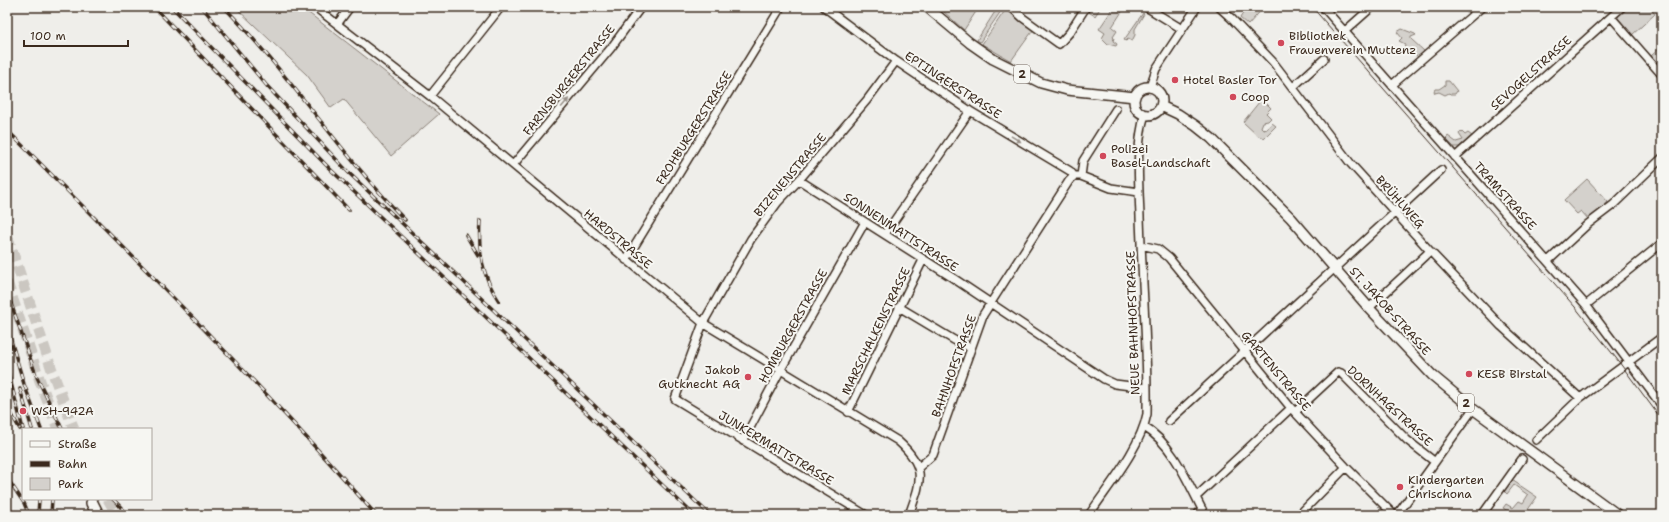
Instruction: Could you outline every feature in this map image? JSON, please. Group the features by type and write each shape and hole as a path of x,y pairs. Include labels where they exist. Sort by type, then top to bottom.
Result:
{"highway":[{"path":"92,503 98,515"}],"main road":[{"name":"2","path":"927,7 970,43 988,55 1041,83 1067,90 1135,97"},
{"path":"1150,87 1154,88 1160,94 1162,98 1161,106 1159,110 1153,114 1145,114 1137,110 1134,101 1136,93 1142,88 1150,87"},
{"name":"ST. JAKOB-STRASSE","path":"1161,106 1178,114 1211,138 1291,218 1369,308 1432,375 1473,409 1618,515"}],"street":[{"name":"HARDSTRASSE","path":"315,7 430,96 703,323 780,371 898,441 907,450 919,467"},
{"path":"338,24 350,7"},
{"path":"430,96 501,7"},
{"name":"FARNSBURGERSTRASSE","path":"513,165 611,48 641,7"},
{"name":"FROHBURGERSTRASSE","path":"626,260 781,7"},
{"name":"EPTINGERSTRASSE","path":"824,7 896,61 970,111 1078,176"},
{"path":"1011,7 1023,18 1059,44 1070,32 1086,7"},
{"path":"1146,7 1182,29"},
{"path":"1150,87 1156,69 1197,7"},
{"name":"BRÜHLWEG","path":"1218,7 1250,38 1293,87 1351,164 1430,251 1501,326 1580,398"},
{"name":"TRAMSTRASSE","path":"1323,7 1586,305 1662,406"},
{"path":"1345,31 1372,7"},
{"path":"1392,85 1482,7"},
{"name":"SEVOGELSTRASSE","path":"1455,156 1622,7"},
{"path":"1611,17 1662,75"},
{"path":"1293,87 1324,59"},
{"name":"BIZENENSTRASSE","path":"674,399 703,323 751,240 778,202 799,180 867,100 896,61"},
{"name":"BAHNHOFSTRASSE","path":"919,467 933,455 971,348 990,304 1069,181 1078,176 1083,161 1116,109"},
{"path":"885,234 970,111"},
{"name":"NEUE BAHNHOFSTRASSE","path":"1089,515 1137,444 1144,427 1147,414 1139,192 1139,152 1142,124 1145,114"},
{"path":"1548,261 1662,158"},
{"path":"1169,420 1441,170"},
{"path":"1078,176 1111,188 1139,192"},
{"name":"SONNENMATTSTRASSE","path":"799,180 885,234 1104,379 1115,384 1146,388"},
{"name":"HOMBURGERSTRASSE","path":"743,441 780,371 865,222"},
{"path":"1586,305 1662,243"},
{"name":"GARTENSTRASSE","path":"1141,245 1158,250 1169,258 1293,410 1346,467 1394,515"},
{"path":"1369,308 1430,251"},
{"name":"MARSCHALKENSTRASSE","path":"848,412 923,260"},
{"path":"899,307 954,340 971,348"},
{"path":"1536,440 1580,398 1662,337"},
{"name":"DORNHAGSTRASSE","path":"1293,410 1338,372 1341,373 1407,440 1435,462"},
{"name":"JUNKERMATTSTRASSE","path":"674,399 866,515"},
{"path":"1397,515 1473,409"},
{"path":"1196,497 1293,410"},
{"path":"1144,427 1154,432 1166,444 1204,512 1197,515"},
{"path":"1482,515 1522,459"},
{"path":"909,515 919,489 919,467"},
{"path":"1299,515 1346,467"}],"green space":[{"path":"235,7 301,7 439,114 391,156 344,99 331,108 307,75"},
{"path":"945,7 951,12 954,7 979,7 964,30 943,11"},
{"path":"998,7 1003,8 980,42 977,40"},
{"path":"1089,7 1101,7 1095,16 1087,11"},
{"path":"1114,7 1119,7 1123,10 1112,27 1117,31 1113,37 1113,41 1117,44 1116,46 1108,44 1102,38 1105,33 1099,29"},
{"path":"1247,7 1264,7 1248,25 1240,18"},
{"path":"1626,7 1649,7 1655,14 1632,35 1618,18 1618,13"},
{"path":"1006,9 1034,29 1011,61 982,44"},
{"path":"1143,13 1144,14 1135,29 1135,35 1132,41 1128,39 1126,41 1124,40"},
{"path":"1402,29 1416,35 1411,37 1411,39 1424,51 1421,56 1418,57 1412,50 1407,52 1404,51 1405,44 1399,41 1402,38 1397,32"},
{"path":"1662,46 1662,69 1651,56"},
{"path":"1445,81 1449,81 1457,91 1455,94 1449,93 1445,95 1439,92 1435,93 1435,89 1439,89 1445,85"},
{"path":"1264,96 1267,98 1264,101 1271,108 1266,113 1271,118 1268,121 1263,122 1261,127 1264,130 1267,129 1272,123 1276,126 1264,138 1258,136 1243,122"},
{"path":"1461,131 1465,135 1468,133 1472,136 1459,147 1454,147 1446,139 1448,136 1456,142 1463,140 1459,134"},
{"path":"1587,179 1608,202 1589,220 1581,211 1577,214 1564,200"},
{"path":"1512,480 1537,497 1524,515 1514,515 1503,508 1506,504 1513,508 1519,501 1523,503 1528,495 1514,485 1507,494 1504,491"}],"tunnel":[{"path":"7,235 54,376 74,428"},
{"path":"7,282 40,381 58,428"},
{"path":"109,500 117,515"}],"tram line":[{"path":"1312,7 1575,307 1616,358 1662,420"}],"railway":[{"path":"154,7 349,210"},
{"path":"172,7 329,168 694,515"},
{"path":"202,7 267,86 350,174 710,515"},
{"path":"224,7 271,59 358,168 405,220"},
{"path":"7,130 241,368 287,416 376,515"},
{"path":"480,221 482,263 493,292 499,301"},
{"path":"466,235 478,255"},
{"path":"7,292 36,375 62,428"},
{"path":"7,327 24,384 41,428"},
{"path":"7,368 23,428"},
{"path":"20,389 32,428"},
{"path":"7,407 20,429"},
{"path":"7,478 24,503 29,515"},
{"path":"38,515 39,500"},
{"path":"51,515 52,500"},
{"path":"114,500 128,515"}],"place":[{"name":"Bibliothek Frauenverein Muttenz","path":"1281,43"},
{"name":"Hotel Basler Tor","path":"1175,80"},
{"name":"Coop","path":"1233,97"},
{"name":"Polizei Basel-Landschaft","path":"1103,156"},
{"name":"KESB Birstal","path":"1469,374"},
{"name":"Jakob Gutknecht AG","path":"748,377"},
{"name":"WSH-942A","path":"23,411"},
{"name":"Kindergarten Chrischona","path":"1400,487"}]}
